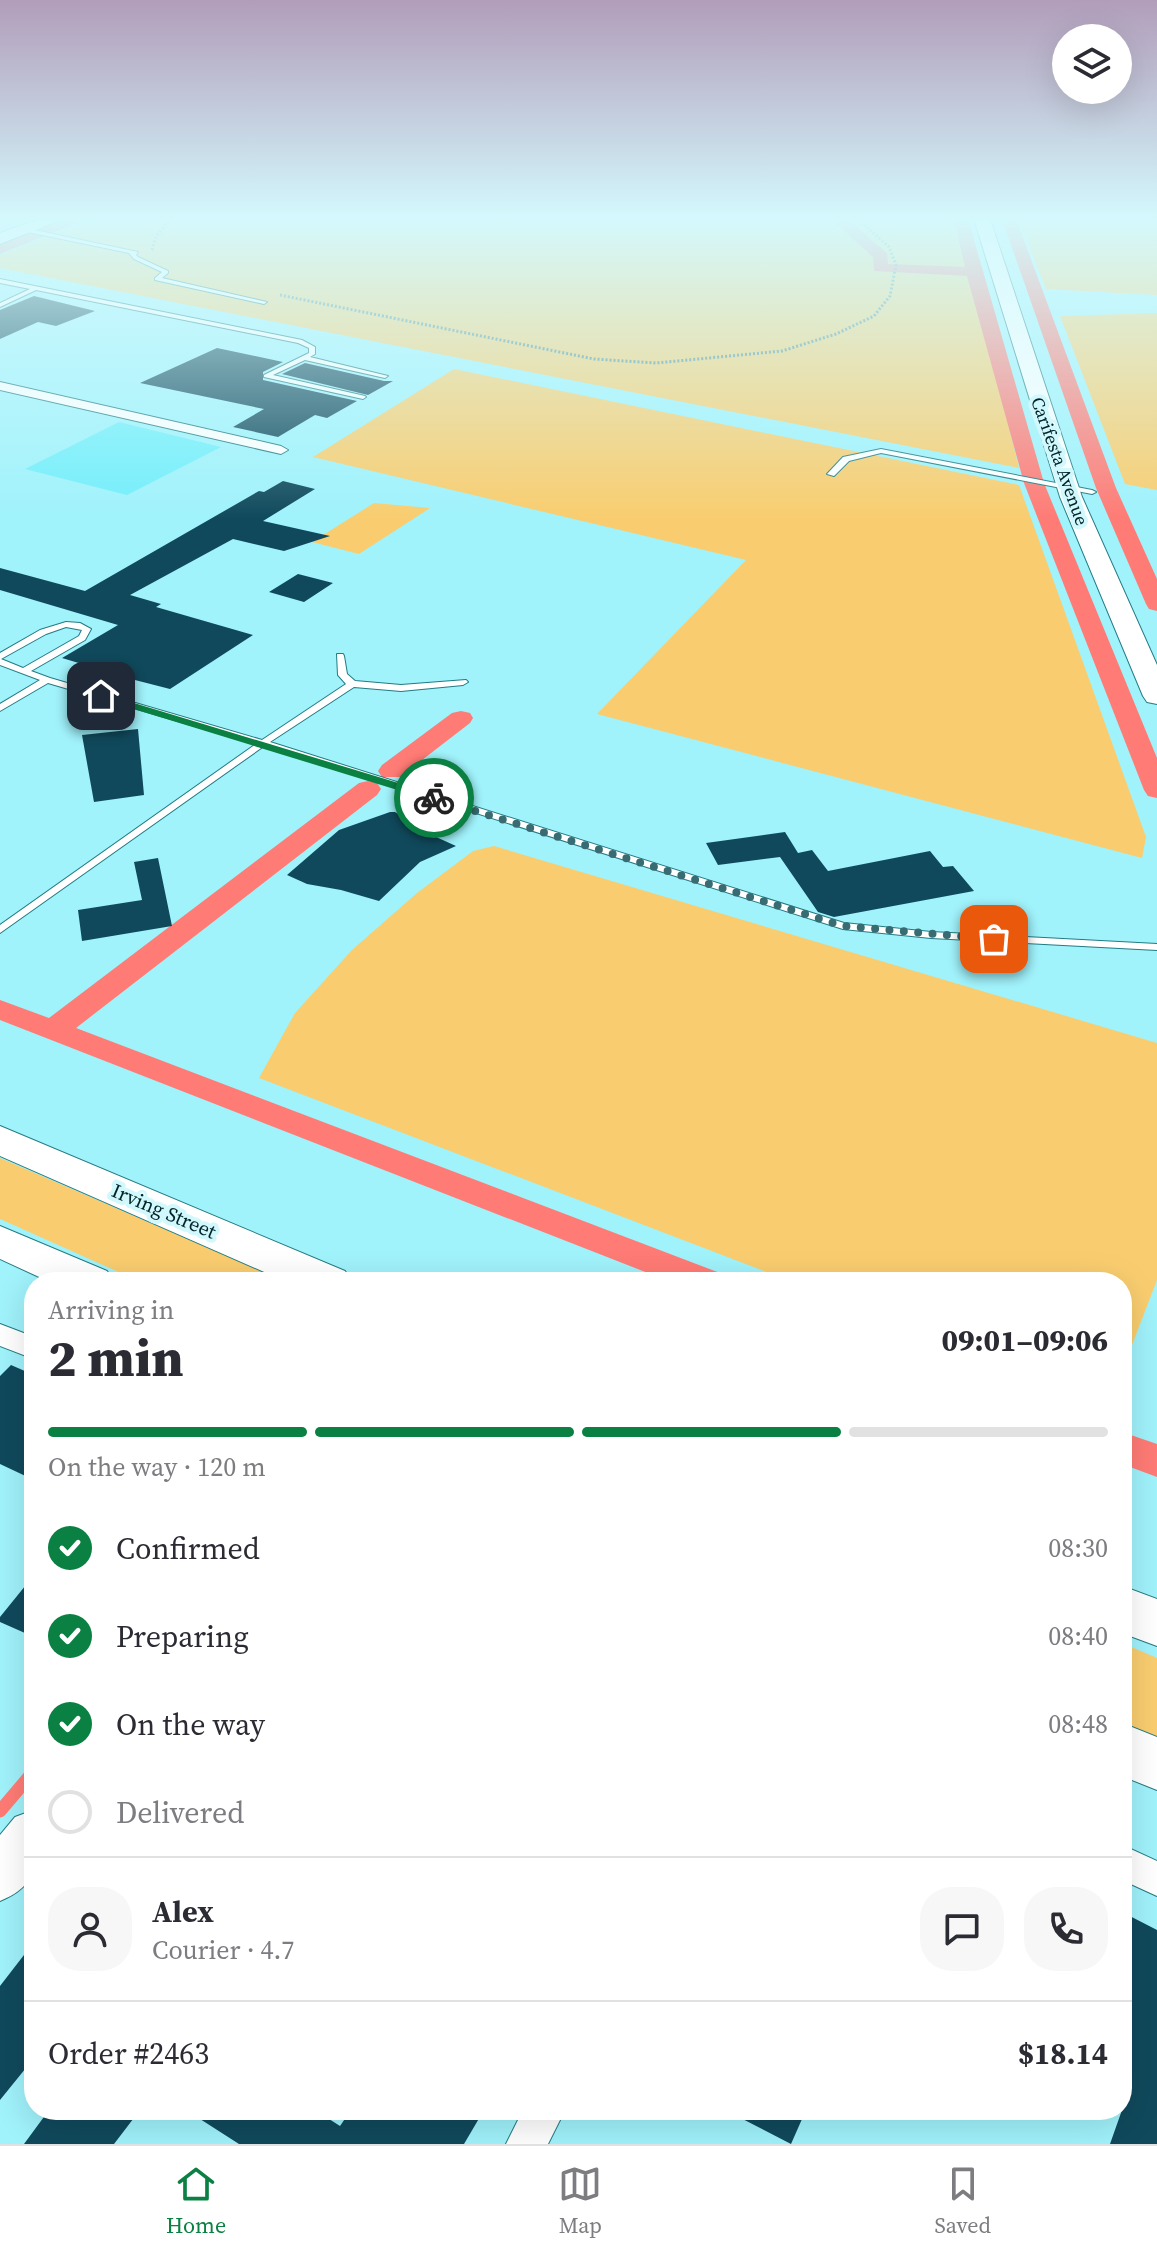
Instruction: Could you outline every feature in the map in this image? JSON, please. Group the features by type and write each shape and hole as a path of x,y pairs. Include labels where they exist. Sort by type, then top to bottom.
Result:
{"main road":[{"name":"Carifesta Avenue","path":"1011,319 1058,484 1157,696"},
{"name":"Carifesta Avenue","path":"1029,319 1092,492 1157,644"},
{"name":"Irving Street","path":"0,1140 306,1272"},
{"path":"0,1241 69,1272"},
{"path":"1132,1613 1157,1623"},
{"path":"1132,1753 1157,1764"},
{"path":"0,1875 24,1847"}],"street":[{"path":"0,386 281,450"},
{"path":"0,1334 24,1345"},
{"path":"1132,1867 1157,1879"},
{"path":"527,2144 540,2120"}],"lane":[{"path":"191,319 300,341 312,347 312,354 266,376 363,397"},
{"path":"305,358 385,376"},
{"path":"831,474 846,459 881,451 1092,492"},
{"path":"0,660 55,627 76,624 87,629 82,638 25,670"},
{"path":"340,656 343,675 352,684"},
{"path":"0,660 47,680 263,743 843,926 931,935 1157,947"},
{"path":"0,708 47,680"},
{"path":"0,930 263,743 352,684 401,688 463,682"}],"path":[{"path":"396,319 594,359 656,363 782,351 836,334 868,319"}],"shaded area":[{"path":"260,319 982,319 1019,468"},
{"path":"1061,319 1157,319 1157,490 1125,484"},
{"path":"454,369 1019,485 1146,837 1142,858 597,714 746,560 313,457"},
{"path":"119,422 221,447 127,495 25,469"},
{"path":"374,503 430,508 359,554 312,542"},
{"path":"494,846 1157,1043 1157,1280 1132,1345 1132,1272 767,1272 259,1078 295,1013 352,950 417,893 473,851"},
{"path":"0,1158 264,1272 119,1272 0,1219"},
{"path":"1132,1647 1157,1658 1157,1739 1132,1728"}],"building":[{"path":"0,319 74,319 56,326 38,322 0,339"},
{"path":"217,348 283,362 263,372 263,380 357,401 327,418 315,415 278,437 233,427 264,409 140,383"},
{"path":"305,363 393,381 368,395 282,374"},
{"path":"283,481 315,489 263,521 330,536 284,551 233,539 130,595 161,604 156,607 253,635 170,689 131,679 132,685 86,671 92,667 62,658 118,625 0,590 0,568 85,591 259,491 264,492"},
{"path":"298,574 333,583 304,602 269,592"},
{"path":"138,729 144,795 94,802 82,735"},
{"path":"390,812 456,846 420,862 379,901 307,884 287,875 339,830"},
{"path":"785,832 798,853 812,850 828,871 930,851 943,867 953,866 974,891 834,917 818,912 780,857 718,865 706,843"},
{"path":"158,858 172,926 82,941 78,910 142,900 134,862"},
{"path":"11,1365 24,1371 24,1475 0,1464 0,1376"},
{"path":"24,1587 24,1633 0,1622 0,1617"},
{"path":"1132,1917 1157,1930 1157,2144 1110,2144 1118,2120 1132,2120"},
{"path":"24,1955 24,2070 0,2100 0,1986"},
{"path":"42,2120 132,2120 114,2144 24,2144"},
{"path":"202,2120 331,2120 340,2126 344,2120 478,2120 464,2144 239,2144"},
{"path":"744,2120 802,2120 791,2144"}],"waterway":[{"path":"987,319 1034,483 1157,790"},
{"path":"1045,319 1106,488 1157,604"},
{"path":"391,771 461,718"},
{"path":"53,1030 368,789"},
{"path":"0,1009 53,1030"},
{"path":"53,1030 681,1272"},
{"path":"1132,1451 1157,1461"},
{"path":"0,1811 24,1783"}],"way so far":[{"path":"434,798 843,926 994,939"}],"route":[{"path":"101,696 263,743 434,798"}]}
